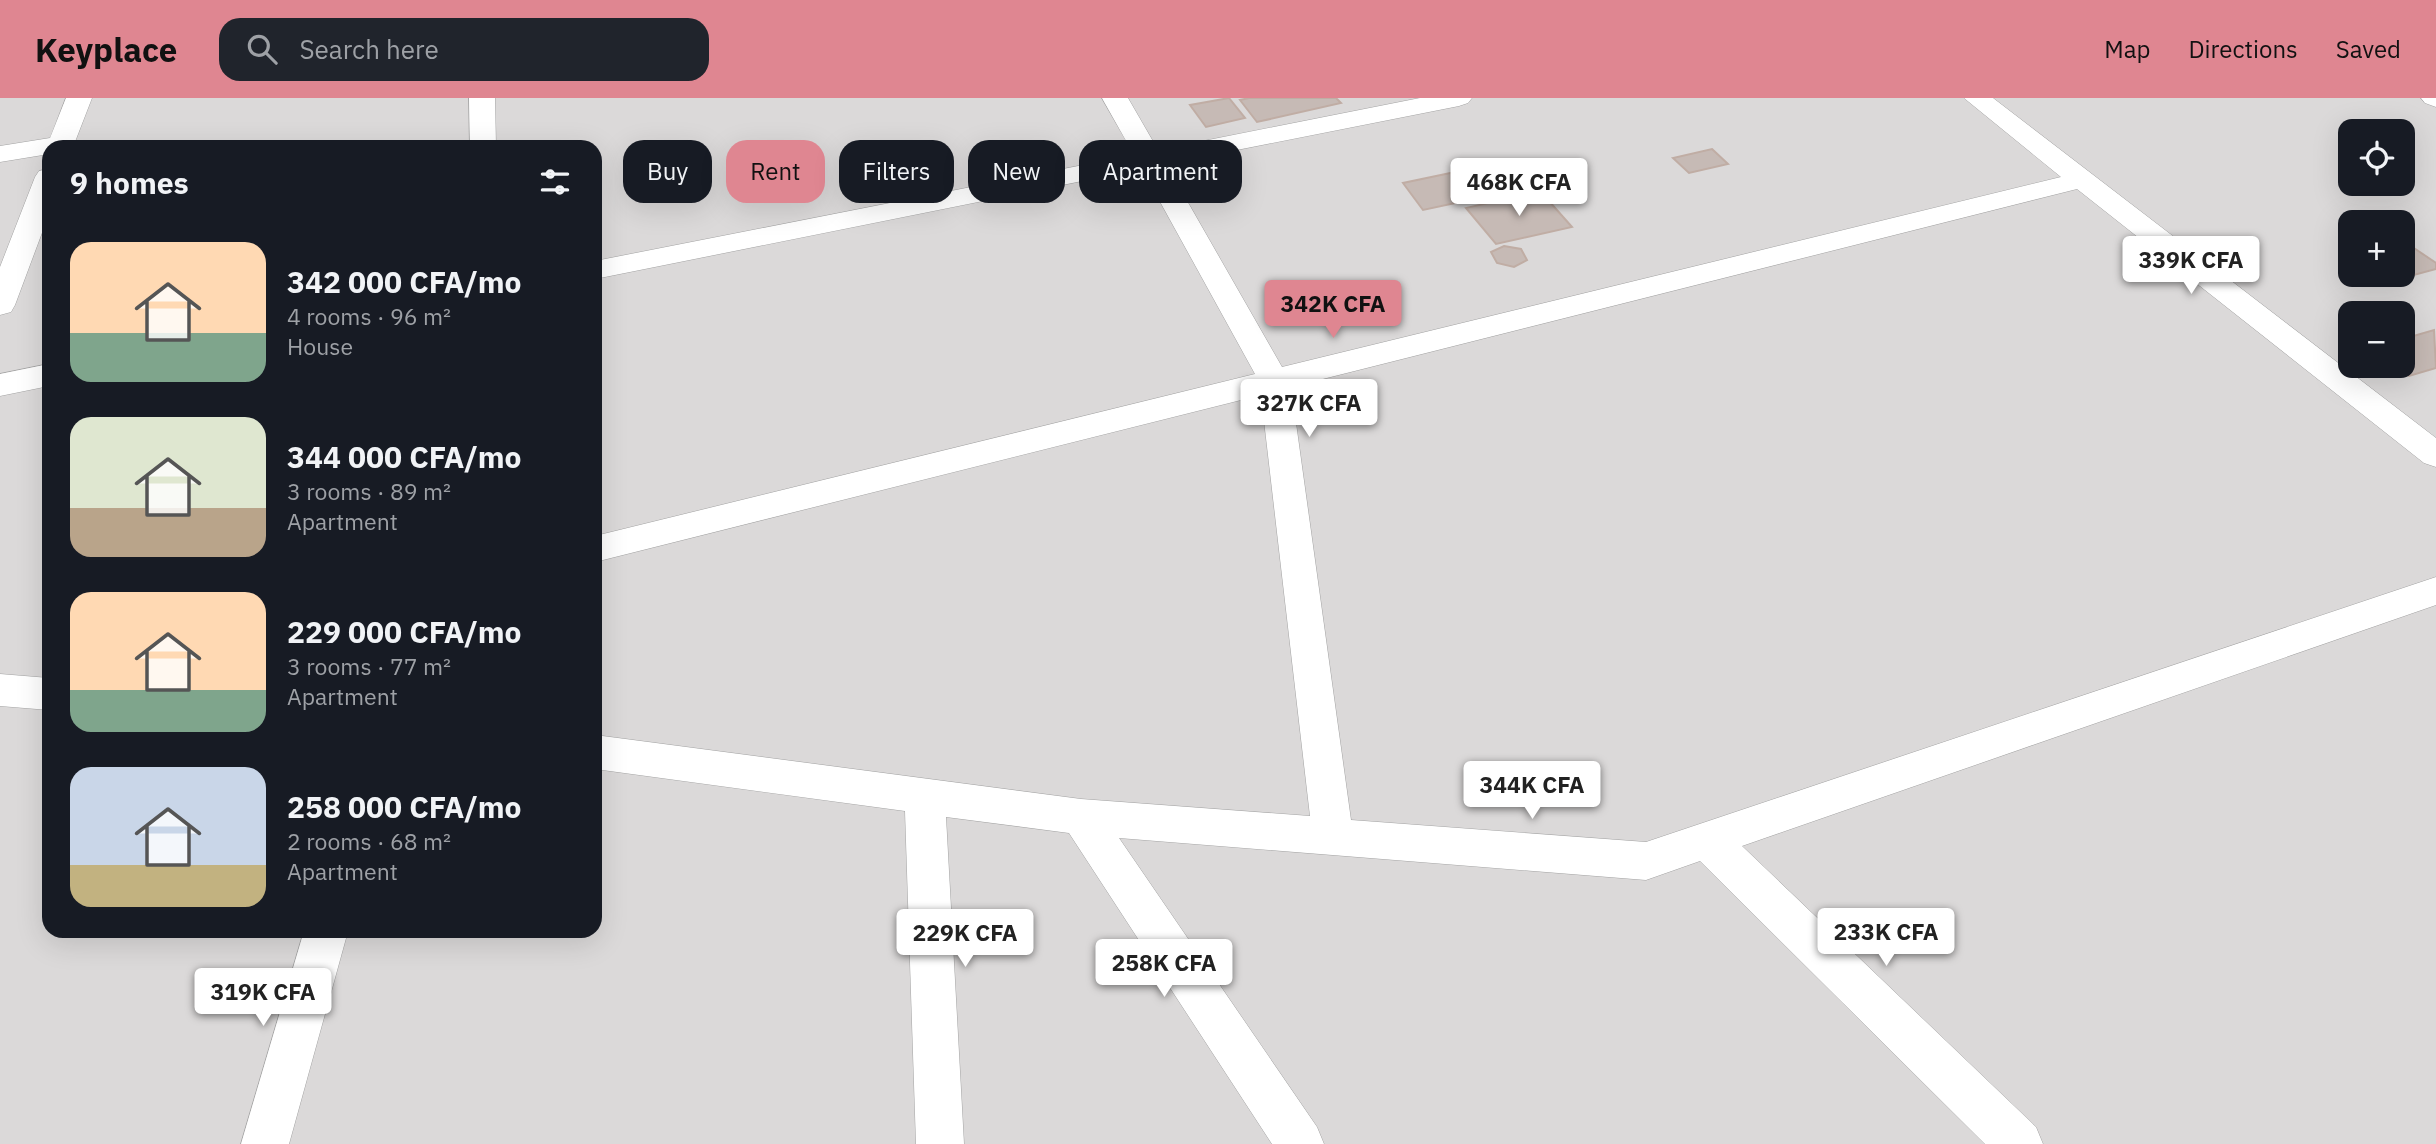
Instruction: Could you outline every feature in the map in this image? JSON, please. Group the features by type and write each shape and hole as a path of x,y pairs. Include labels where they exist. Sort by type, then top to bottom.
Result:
{"street":[{"path":"63,140 79,98"},
{"path":"482,98 483,140"},
{"path":"1115,98 1139,140"},
{"path":"1242,141 1459,98"},
{"path":"1977,98 2436,455"},
{"path":"0,154 42,148"},
{"path":"602,269 1079,173"},
{"path":"602,547 2082,180"},
{"path":"0,305 42,195"},
{"path":"1175,203 1275,382 1333,837"},
{"path":"0,385 42,376"},
{"path":"602,753 1082,817 1646,861 2436,591"},
{"path":"0,690 42,693"},
{"path":"925,796 940,1144"},
{"path":"1082,817 1300,1144"},
{"path":"1707,840 2019,1144"},
{"path":"265,1144 324,938"}],"shaded area":[{"path":"0,98 2436,98 2436,1144 0,1144"}],"building":[{"path":"1229,98 1245,118 1206,127 1190,105"},
{"path":"1336,98 1341,103 1257,122 1240,100"},
{"path":"1712,149 1728,164 1689,173 1673,158"},
{"path":"1507,161 1530,187 1423,210 1403,183"},
{"path":"1540,191 1572,227 1496,244 1466,208"},
{"path":"1504,246 1521,249 1527,260 1514,267 1497,263 1491,252"},
{"path":"2415,249 2436,263 2436,269 2415,275"},
{"path":"2434,330 2436,368 2415,374 2415,336"}]}
